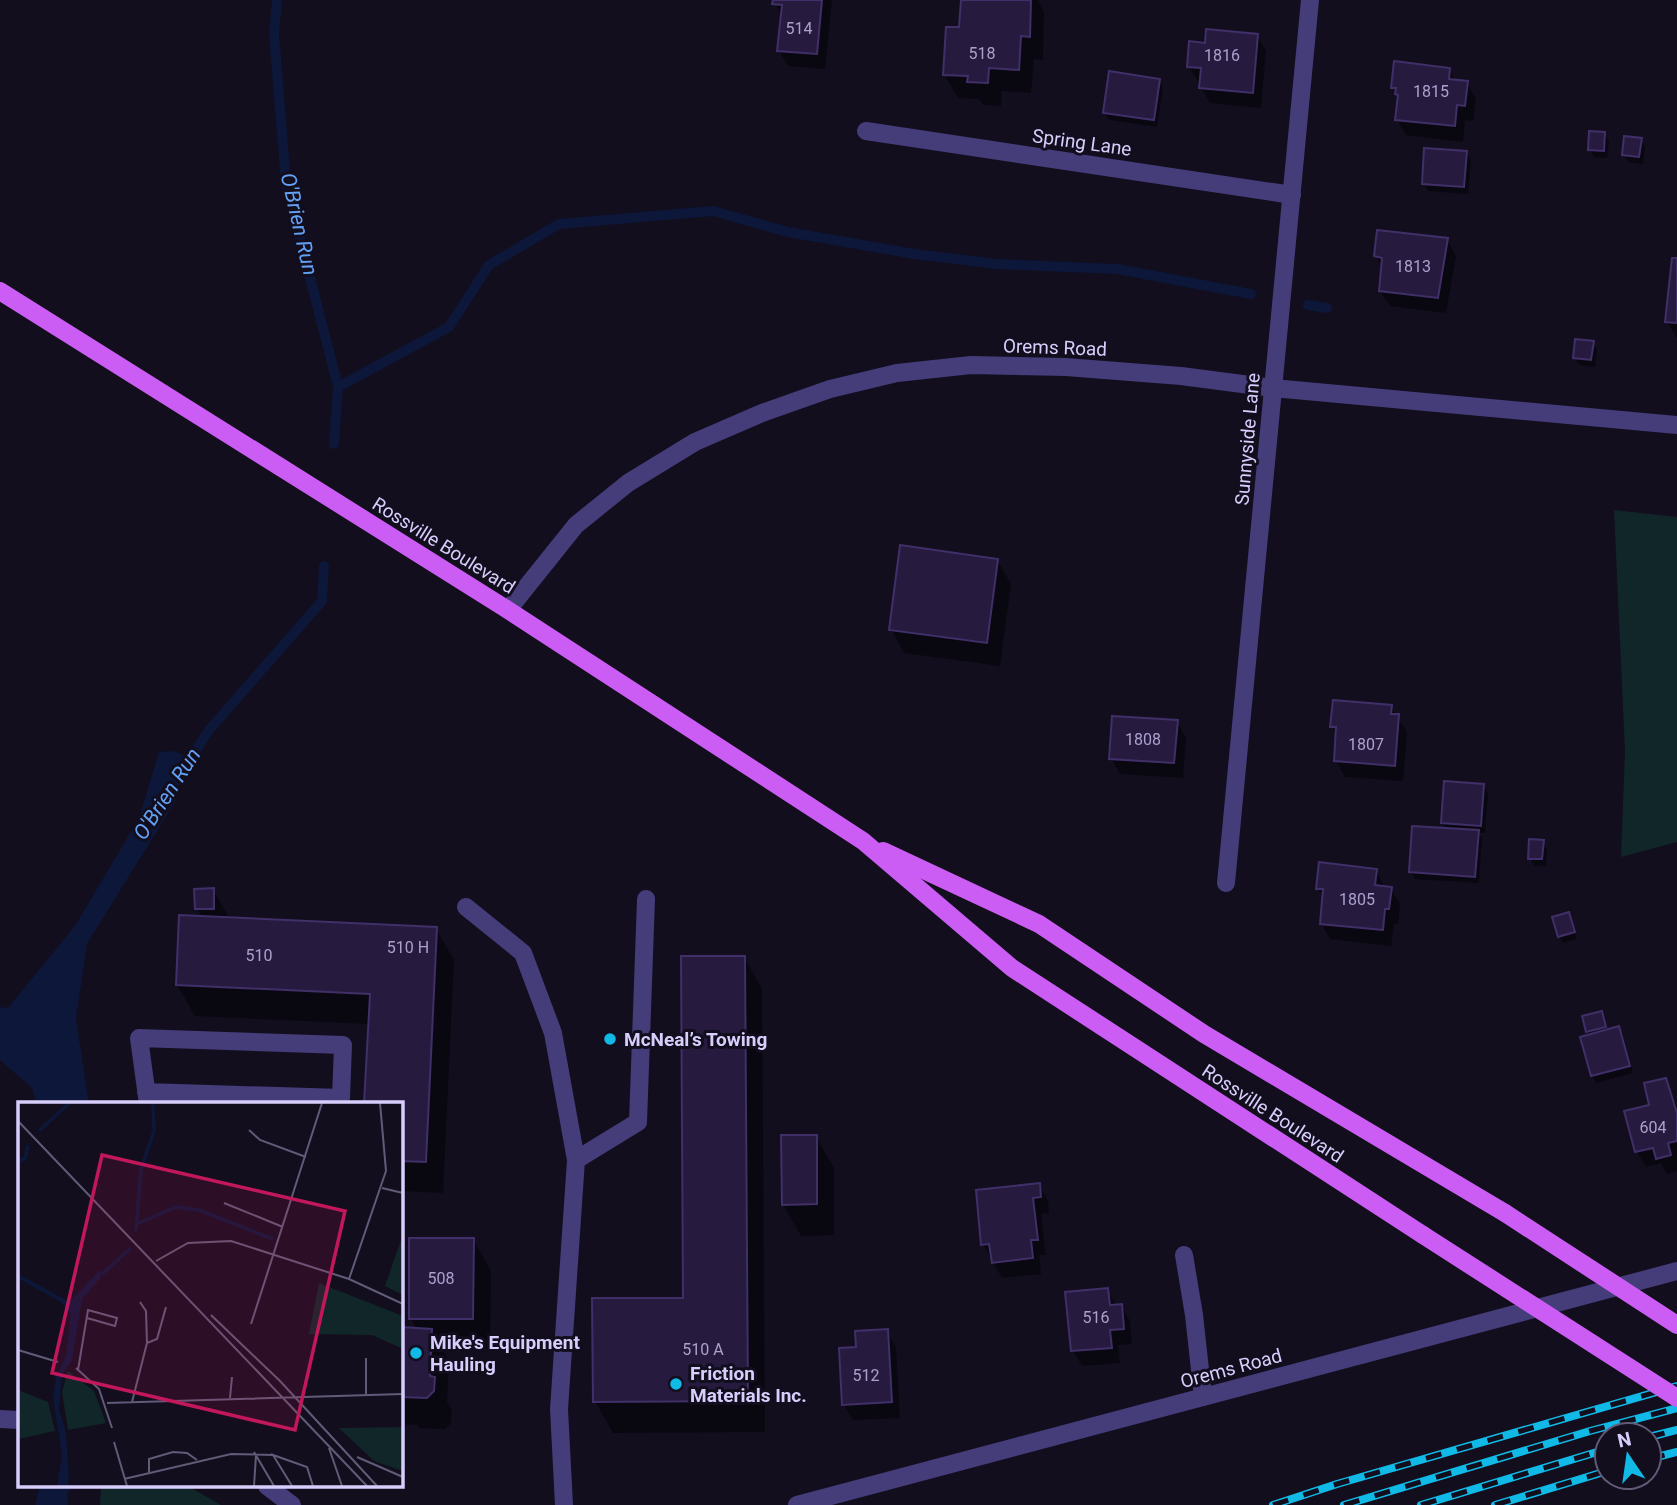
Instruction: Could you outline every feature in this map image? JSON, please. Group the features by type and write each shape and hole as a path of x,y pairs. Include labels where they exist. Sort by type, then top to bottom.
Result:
{"main road":[{"name":"Rossville Boulevard","path":"0,291 508,610 863,841 1012,968 1677,1398"},
{"name":"Rossville Boulevard","path":"863,841 1039,924 1204,1034 1505,1213 1677,1325"}],"street":[{"name":"Sunnyside Lane","path":"1226,883 1310,0"},
{"name":"Spring Lane","path":"866,131 1292,195"},
{"name":"Orems Road","path":"508,610 576,524 628,482 695,442 762,413 830,388 897,373 971,365 1066,367 1677,425"},
{"path":"576,1160 638,1122 646,899"},
{"path":"466,907 523,953 553,1033 576,1160 559,1409 564,1505"},
{"path":"139,1038 343,1045 341,1098 147,1098 139,1038"},
{"path":"1184,1255 1203,1397"},
{"name":"Orems Road","path":"797,1505 1677,1271"},
{"path":"0,1419 18,1420"},
{"path":"270,1488 292,1505"}],"green space":[{"path":"1614,510 1677,517 1677,842 1621,857 1625,751"},
{"path":"101,1488 191,1488 221,1505 100,1505"}],"water":[{"path":"172,751 184,755 176,800 87,944 76,1019 89,1102 36,1102 32,1088 0,1060 0,1007 8,1008 75,926 139,818 159,752"},
{"path":"39,1488 71,1488 67,1494 68,1505 35,1505"}],"building":[{"path":"773,0 822,0 817,54 777,51 782,5 772,4"},
{"path":"961,0 1031,0 1030,37 1021,36 1019,70 989,68 988,83 967,82 968,76 943,75 946,27 959,27"},
{"path":"1206,29 1258,34 1253,93 1199,88 1201,68 1187,67 1189,41 1205,43"},
{"path":"1394,61 1450,68 1449,79 1468,81 1465,106 1457,105 1455,126 1395,120 1398,95 1395,94 1396,88 1391,88"},
{"path":"1109,71 1160,79 1154,120 1103,113"},
{"path":"1589,131 1605,132 1604,151 1588,150"},
{"path":"1624,136 1642,138 1639,157 1622,155"},
{"path":"1424,148 1467,151 1464,187 1422,184"},
{"path":"1377,230 1448,238 1438,298 1379,291 1382,258 1374,256"},
{"path":"1672,258 1677,258 1677,323 1665,322"},
{"path":"1575,339 1594,341 1591,360 1573,358"},
{"path":"900,545 998,559 987,643 889,630"},
{"path":"1333,700 1392,705 1391,714 1399,714 1395,766 1334,761 1336,727 1330,727"},
{"path":"1112,716 1178,720 1174,763 1109,759"},
{"path":"1444,781 1484,784 1481,826 1441,823"},
{"path":"1412,826 1479,830 1475,877 1409,872"},
{"path":"1529,839 1544,840 1542,859 1528,859"},
{"path":"1319,862 1377,869 1375,885 1392,887 1389,909 1385,909 1383,930 1320,924 1323,889 1316,889"},
{"path":"214,888 214,909 195,909 194,889"},
{"path":"1569,912 1575,932 1558,937 1552,917"},
{"path":"179,915 437,927 426,1162 402,1161 402,1102 364,1102 370,994 176,985"},
{"path":"681,956 745,956 748,1401 593,1402 592,1298 683,1298"},
{"path":"1602,1011 1606,1027 1586,1032 1582,1016"},
{"path":"1619,1026 1630,1066 1591,1076 1580,1037"},
{"path":"1666,1078 1677,1113 1677,1141 1668,1143 1671,1155 1656,1159 1653,1148 1635,1152 1624,1111 1649,1105 1644,1083"},
{"path":"781,1135 817,1135 817,1204 782,1205"},
{"path":"1040,1183 1041,1197 1033,1198 1038,1240 1031,1240 1033,1258 992,1263 989,1244 981,1245 976,1190"},
{"path":"409,1238 474,1238 473,1319 409,1319"},
{"path":"1108,1288 1110,1305 1122,1304 1124,1329 1110,1330 1112,1348 1071,1351 1065,1292"},
{"name":"Mike's Equipment Hauling","path":"402,1327 432,1329 430,1376 435,1377 434,1391 427,1398 402,1397"},
{"path":"888,1329 892,1402 842,1405 839,1348 856,1347 855,1331"}],"waterway":[{"name":"O'Brien Run","path":"277,0 274,34 286,183 338,387 334,444"},
{"path":"338,387 449,327 489,265 559,224 713,211 788,232 914,254 997,264 1117,269 1251,294"},
{"path":"1308,305 1327,308"},
{"name":"O'Brien Run","path":"174,784 209,730 322,601 324,566"}],"railway":[{"path":"1273,1505 1677,1386"},
{"path":"1344,1505 1590,1431 1677,1408"},
{"path":"1663,1434 1677,1430"},
{"path":"1663,1456 1677,1452"},
{"path":"1421,1505 1593,1453"},
{"path":"1495,1505 1593,1475"}],"place":[{"name":"McNeal’s Towing","path":"610,1039"},
{"name":"Mike's Equipment Hauling","path":"416,1353"},
{"name":"Friction Materials Inc.","path":"676,1384"}]}
